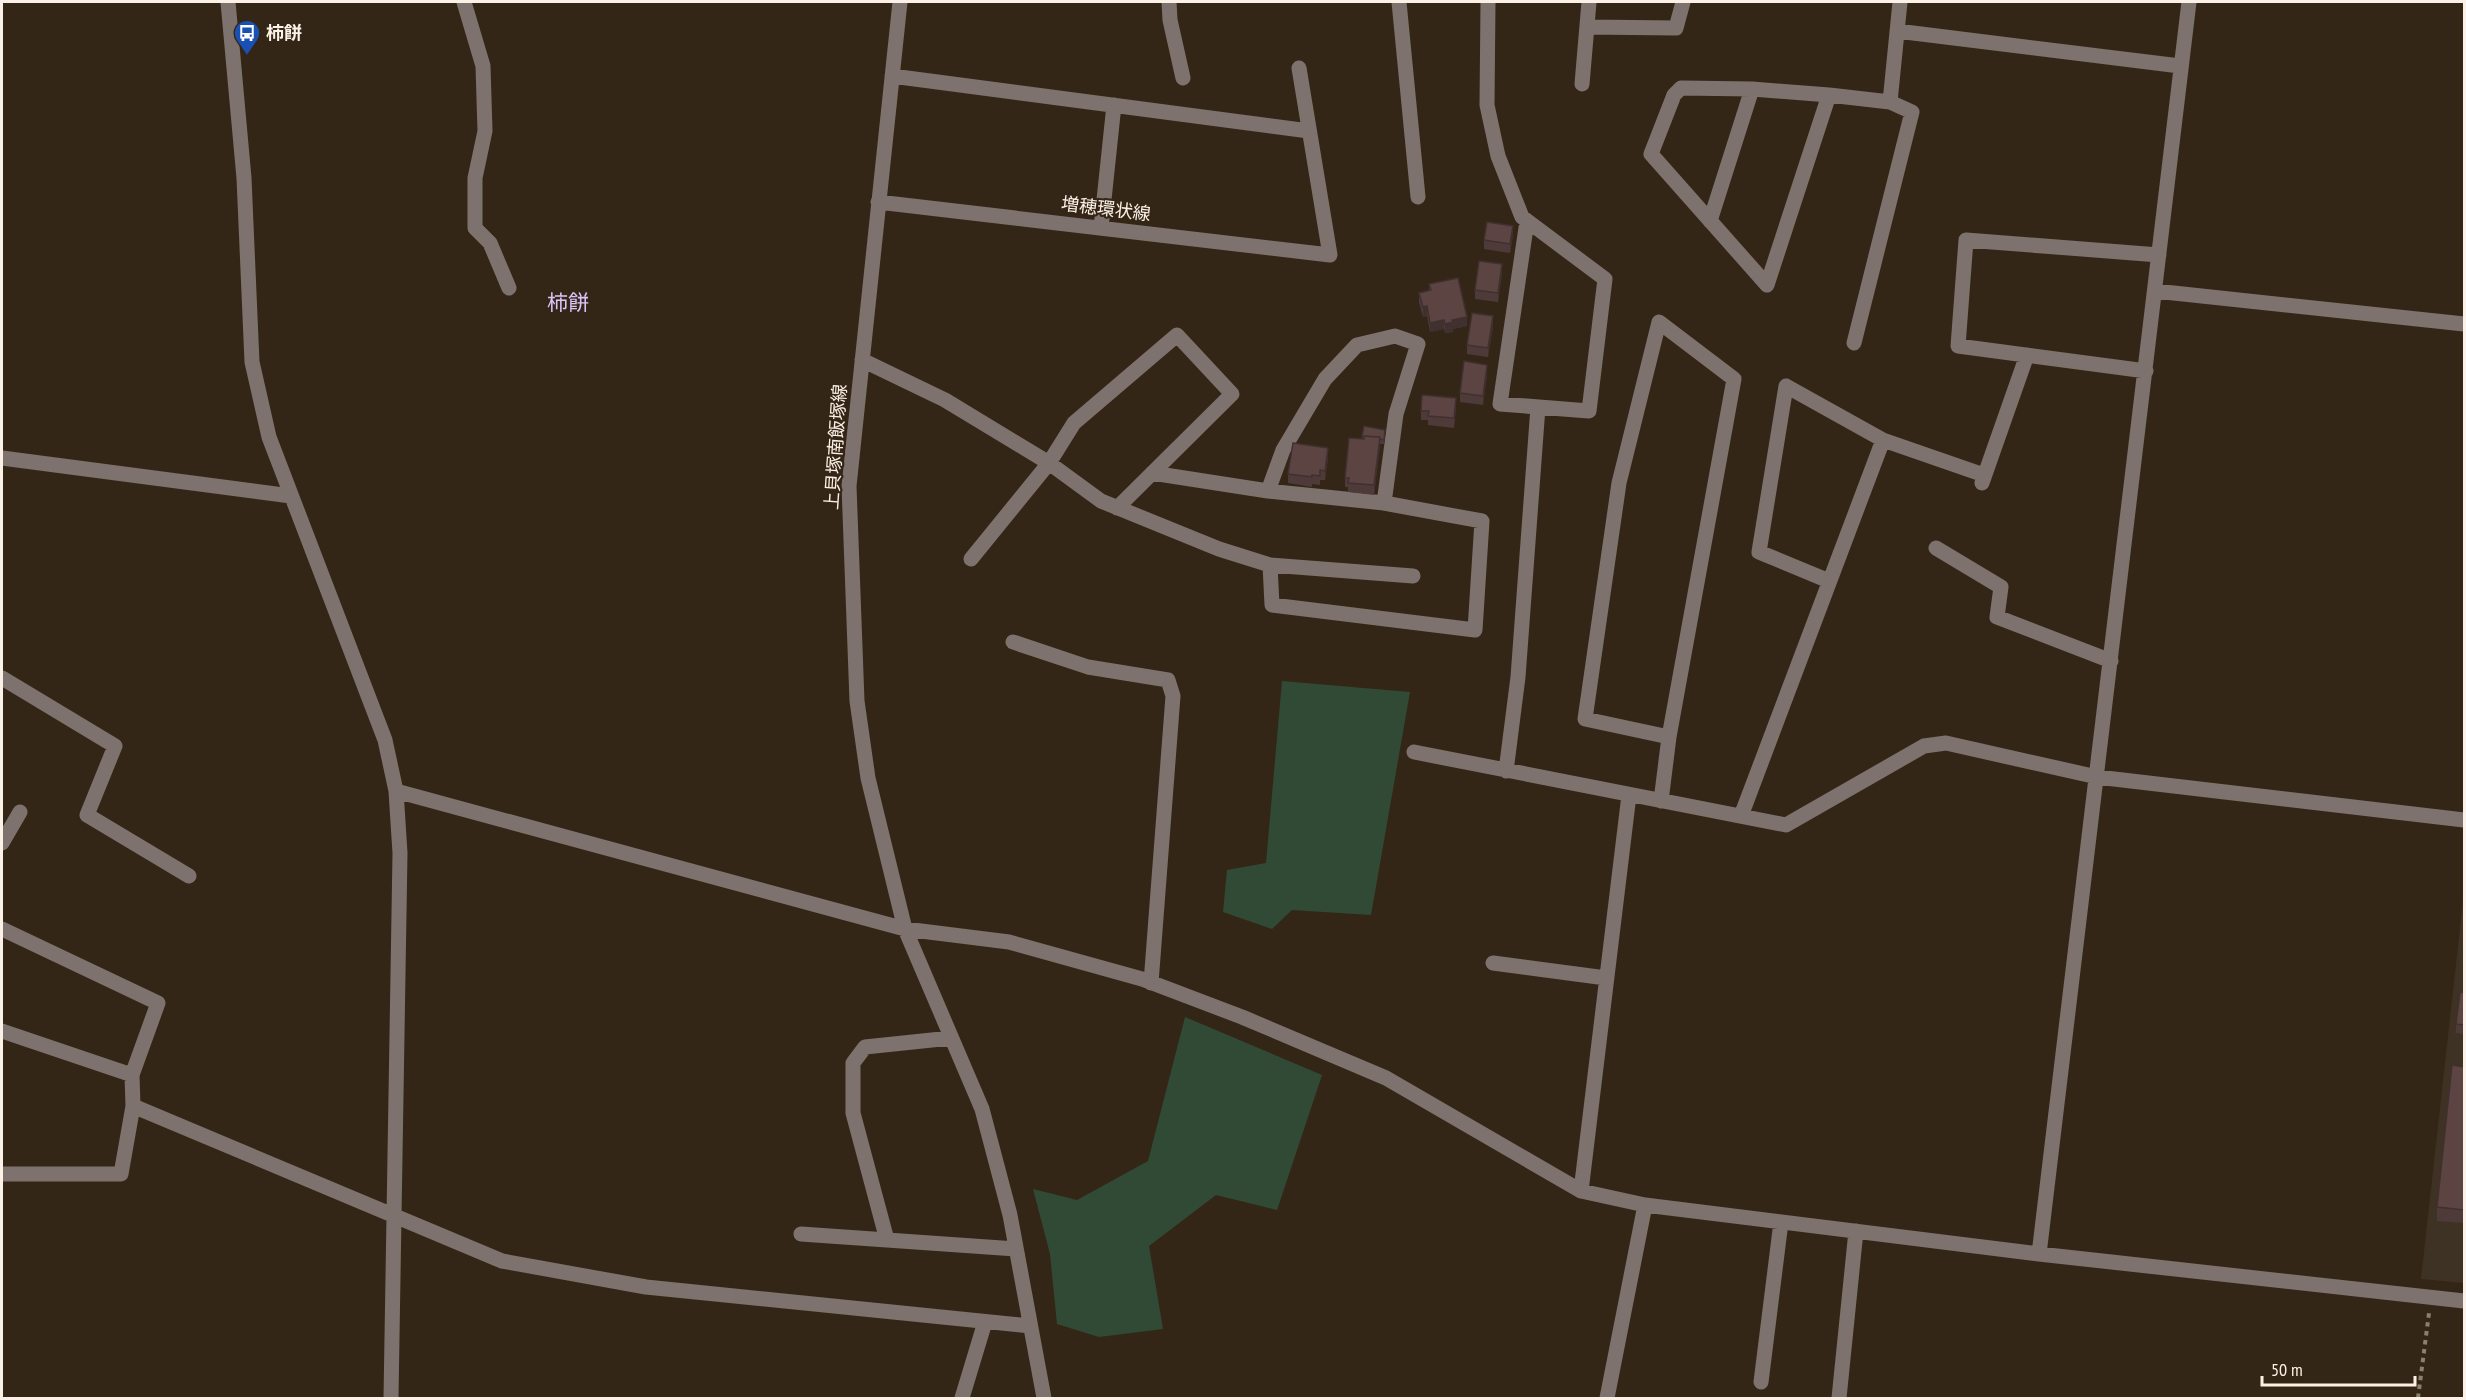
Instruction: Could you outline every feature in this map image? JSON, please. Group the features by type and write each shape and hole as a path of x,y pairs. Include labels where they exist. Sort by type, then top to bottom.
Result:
{"street":[{"path":"228,2 244,178 252,362 269,437 385,740 396,791 400,853 391,1398"},
{"path":"464,2 483,66 485,130 476,178 475,228 490,243 509,288"},
{"name":"上貝塚南飯塚線","path":"900,2 849,486 857,701 868,778 905,929 982,1110 1010,1215 1044,1398"},
{"path":"1169,2 1170,20 1183,78"},
{"path":"1399,2 1418,197"},
{"path":"1488,2 1487,105 1498,156 1522,216 1605,279 1588,411 1500,404 1527,221"},
{"path":"1582,84 1589,2"},
{"path":"1587,27 1676,28 1683,2"},
{"path":"1890,102 1900,2"},
{"path":"2039,1254 2146,371 2180,66 2190,2"},
{"path":"1897,31 2180,66"},
{"path":"891,76 1309,131 1299,68"},
{"path":"1829,95 1767,285 1651,154 1674,94 1681,88 1752,89 1829,95 1890,102 1912,112 1854,343"},
{"path":"1710,221 1752,89"},
{"path":"1101,228 1114,105"},
{"name":"増穂環状線","path":"878,202 1330,255 1309,131"},
{"path":"2146,371 1958,346 1966,240 2159,255"},
{"path":"2155,291 2464,324"},
{"path":"1661,801 1670,736 1734,379 1659,322 1619,483 1585,719 1670,736"},
{"path":"971,559 1049,463 1074,423 1177,335 1232,394 1117,508"},
{"path":"1268,491 1282,450 1325,379 1357,345 1395,336 1418,344 1396,414 1384,503"},
{"path":"1829,581 1759,552 1786,386 1883,440 1983,479 2027,355"},
{"path":"862,360 945,400 1049,463 1101,501 1219,549 1270,565 1413,576"},
{"path":"1506,771 1518,677 1538,407"},
{"path":"1741,816 1883,440"},
{"path":"2,458 291,496"},
{"path":"1152,473 1268,491 1384,503 1482,521 1474,630 1272,605 1270,565"},
{"path":"1936,548 2001,587 1997,617 2111,661"},
{"path":"1013,642 1088,667 1168,680 1173,696 1151,982"},
{"path":"2,678 115,746 87,815 189,876"},
{"path":"1414,752 1786,825 1924,746 1946,743 2097,777 2464,820"},
{"path":"396,791 905,929 1008,942 1151,982 1242,1017 1386,1078 1581,1191 1645,1205 1856,1232 2464,1301"},
{"path":"1581,1191 1629,795"},
{"path":"2,843 20,812"},
{"path":"2,929 158,1003 132,1075 133,1106 121,1174 2,1174"},
{"path":"1493,963 1606,978"},
{"path":"2,1031 132,1075"},
{"path":"887,1240 853,1113 853,1063 865,1047 951,1038"},
{"path":"133,1106 502,1261 646,1287 1030,1326"},
{"path":"1607,1398 1645,1205"},
{"path":"1761,1382 1781,1222"},
{"path":"1839,1398 1856,1232"},
{"path":"801,1234 1016,1250"},
{"path":"962,1398 985,1322"}],"path":[{"path":"2418,1398 2431,1298"}],"shaded area":[{"path":"2464,892 2464,1283 2421,1279"}],"green space":[{"path":"1282,681 1410,692 1371,915 1292,910 1272,929 1223,912 1227,870 1266,863"},
{"path":"1185,1017 1322,1075 1277,1210 1216,1195 1149,1246 1163,1329 1099,1337 1057,1324 1050,1254 1033,1189 1077,1200 1148,1161"}],"building":[{"path":"1487,222 1513,226 1510,244 1484,240"},
{"path":"1479,261 1502,264 1498,293 1475,290"},
{"path":"1458,278 1467,317 1445,324 1444,320 1430,323 1427,306 1423,307 1419,293 1431,290 1429,284"},
{"path":"1472,313 1493,316 1488,348 1467,345"},
{"path":"1464,361 1487,365 1483,396 1460,393"},
{"path":"1422,395 1456,398 1454,418 1428,416 1429,411 1421,411"},
{"path":"1364,426 1385,430 1384,440 1380,437 1362,436"},
{"path":"1364,436 1380,437 1374,485 1348,483 1349,478 1345,478 1349,438 1364,439"},
{"path":"1293,443 1328,448 1325,471 1320,470 1320,476 1288,474"},
{"path":"2460,992 2464,993 2464,1025 2456,1024"},
{"path":"2452,1065 2464,1067 2464,1210 2437,1207"}],"place":[{"name":"柿餅","path":"247,56"}],"district":[{"name":"柿餅","path":"568,303"}]}
